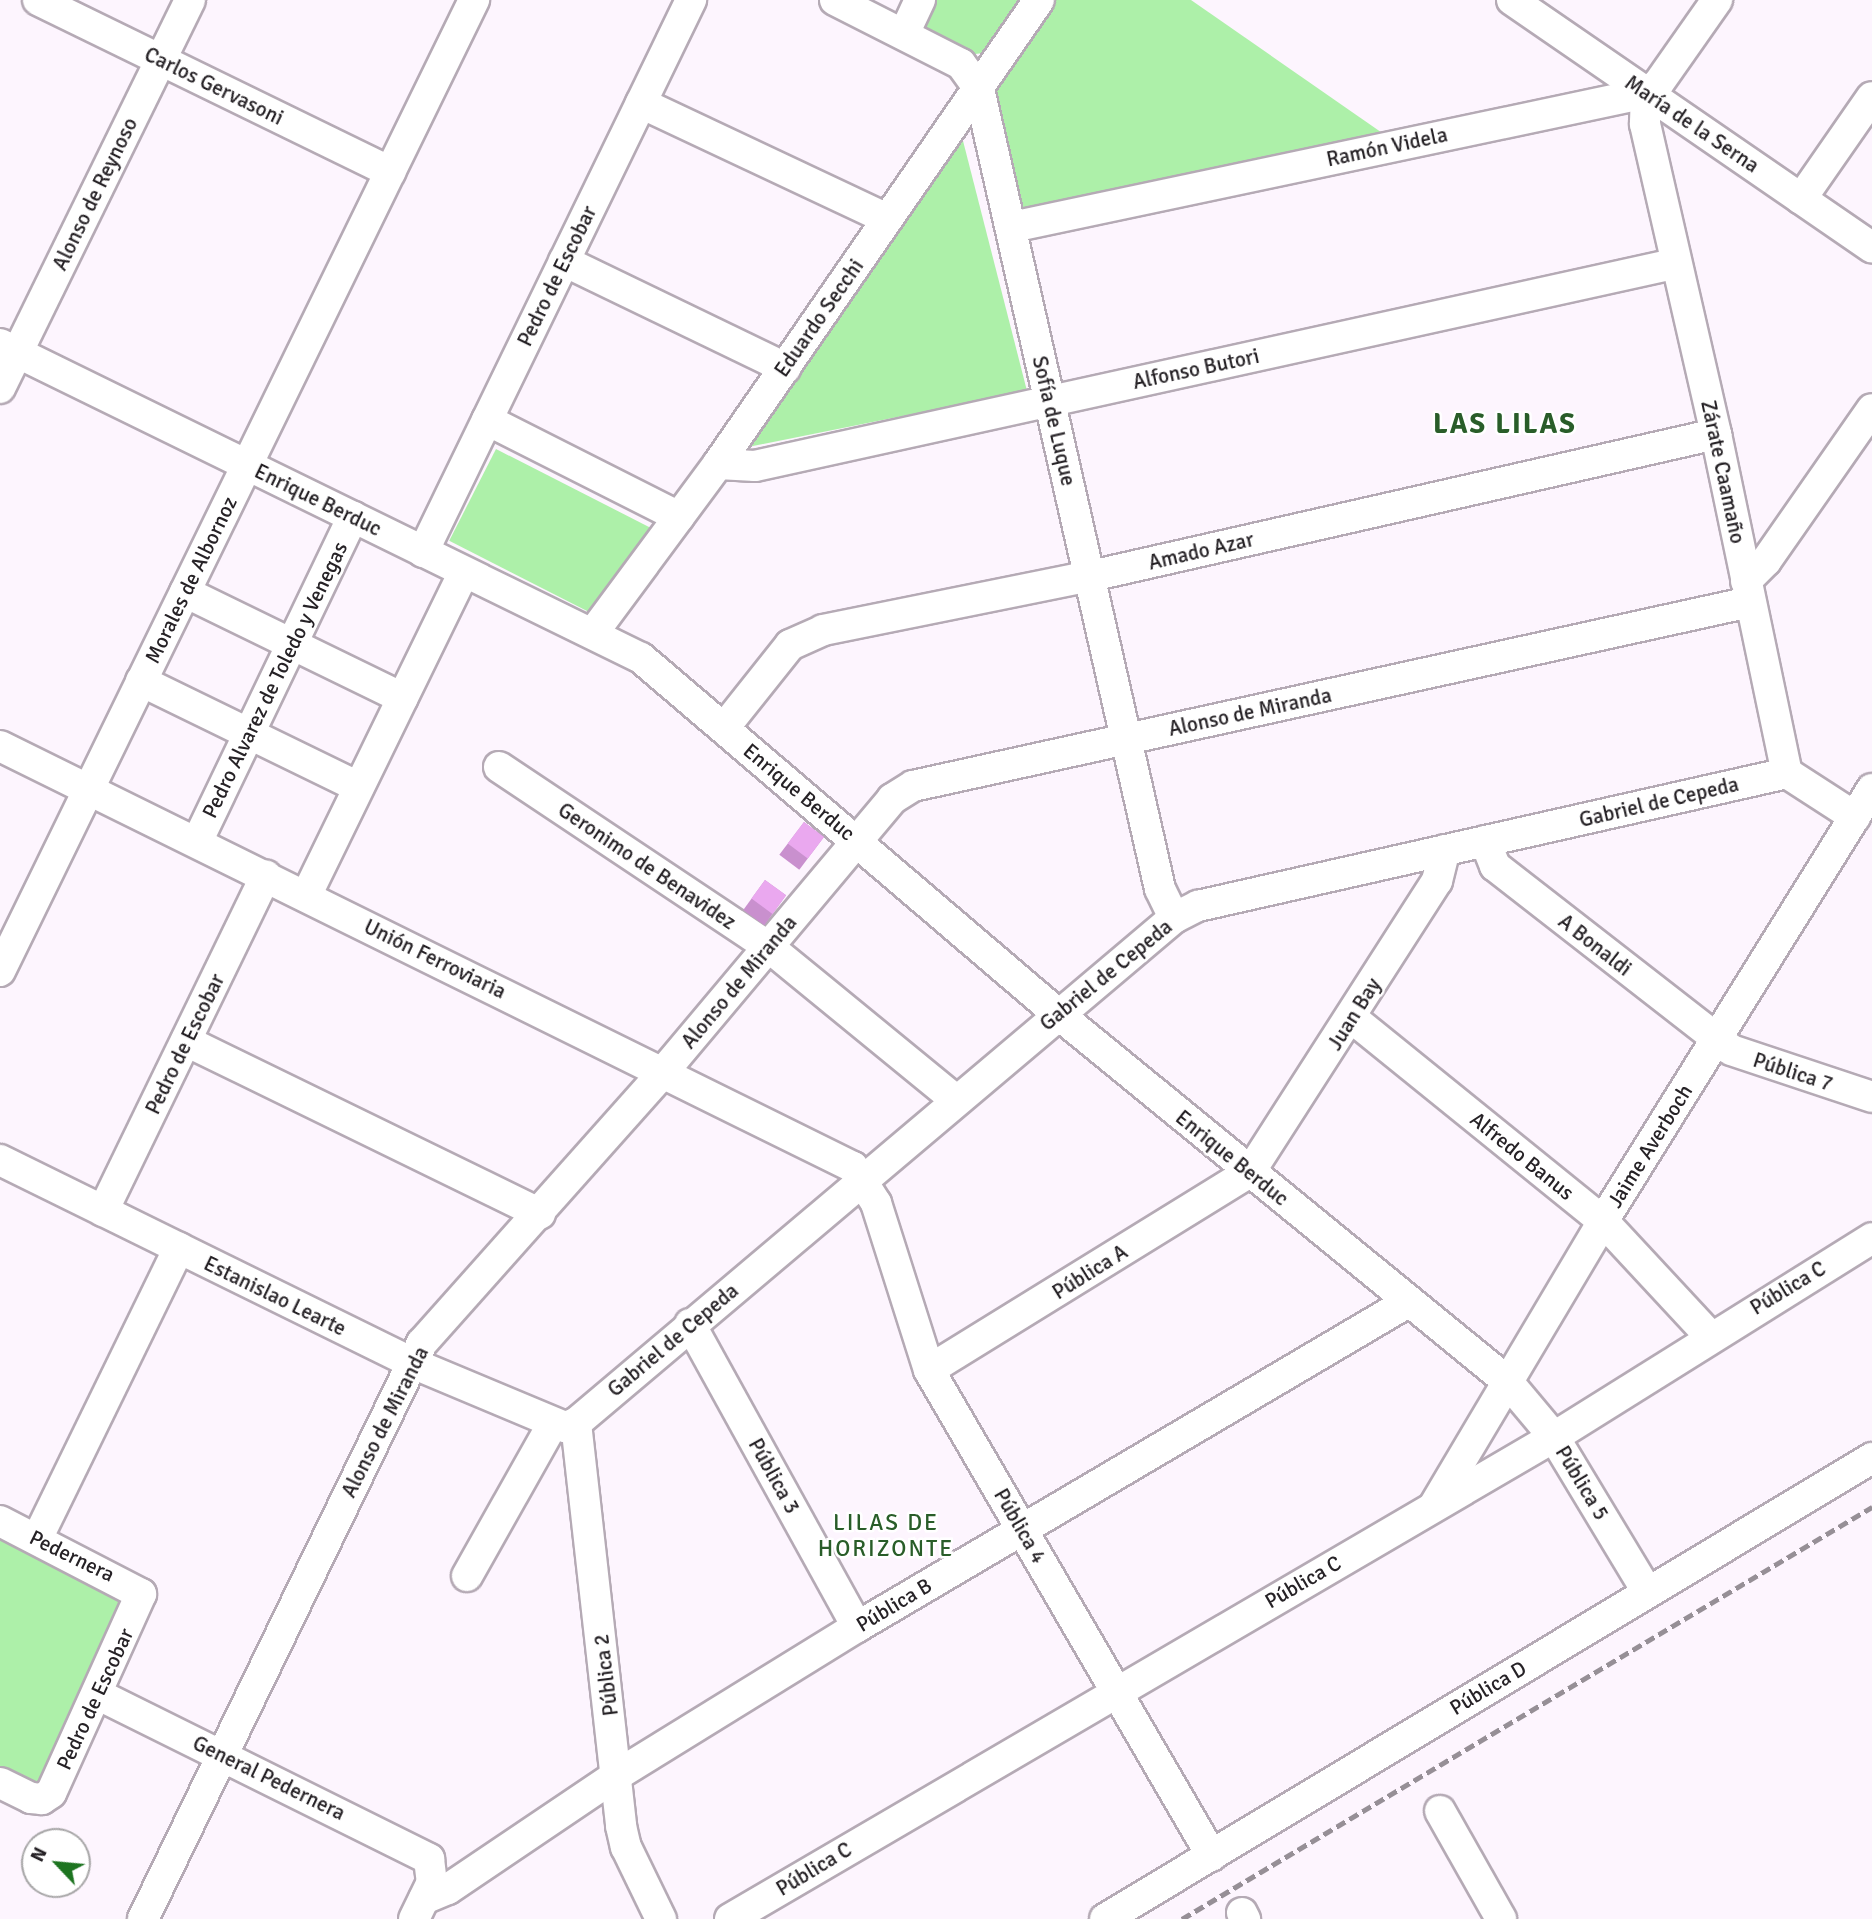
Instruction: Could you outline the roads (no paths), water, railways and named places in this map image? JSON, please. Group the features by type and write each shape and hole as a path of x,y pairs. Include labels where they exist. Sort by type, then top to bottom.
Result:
{"street":[{"name":"Carlos Gervasoni","path":"38,0 390,172"},
{"name":"Alonso de Reynoso","path":"0,388 9,349 190,0"},
{"name":"Morales de Albornoz","path":"0,971 474,0"},
{"name":"Pedro de Escobar","path":"424,552 691,0"},
{"name":"Sofía de Luque","path":"835,0 961,64 979,89 1160,889 1174,918"},
{"path":"904,34 920,0"},
{"name":"Eduardo Secchi","path":"593,633 718,464 1039,0"},
{"name":"María de la Serna","path":"1512,0 1872,247"},
{"path":"1646,93 1658,84 1717,0"},
{"name":"Ramón Videla","path":"1012,227 1646,93"},
{"name":"Zárate Caamaño","path":"1646,93 1645,124 1674,264 1716,434 1787,773"},
{"path":"1801,199 1872,97"},
{"path":"641,103 887,219"},
{"path":"565,261 785,368"},
{"name":"Alfonso Butori","path":"718,464 755,466 1674,264"},
{"name":"Enrique Berduc","path":"9,349 641,657 1058,1014 1507,1381"},
{"path":"1748,591 1766,561 1872,410"},
{"path":"487,420 679,517"},
{"name":"Amado Azar","path":"724,728 790,645 807,635 1091,576 1716,434"},
{"name":"Pedro Alvarez de Toledo y Venegas","path":"197,842 353,517"},
{"path":"306,895 464,572"},
{"name":"Alonso de Miranda","path":"143,1919 422,1343 540,1214 664,1071 892,799 913,786 1127,739 1748,591"},
{"path":"185,592 402,698"},
{"path":"141,681 358,787"},
{"name":"Unión Ferroviaria","path":"0,746 835,1155 864,1181"},
{"name":"Geronimo de Benavidez","path":"499,767 769,948 956,1100"},
{"path":"1787,773 1855,817"},
{"name":"Gabriel de Cepeda","path":"467,1576 564,1424 864,1181 956,1100 1174,918 1198,906 1787,773"},
{"name":"Jaime Averboch","path":"1434,1506 1603,1221 1872,789"},
{"name":"A Bonaldi","path":"1485,841 1495,866 1717,1040"},
{"name":"Juan Bay","path":"1250,1172 1352,1018 1442,871 1445,850"},
{"name":"Pedro de Escobar","path":"103,1211 266,876"},
{"name":"Alfredo Banus","path":"1352,1018 1603,1221 1710,1336"},
{"name":"Pública 7","path":"1717,1040 1743,1056 1872,1097"},
{"path":"186,1041 540,1214"},
{"name":"Estanislao Learte","path":"0,1160 412,1363 564,1424"},
{"name":"Pública A","path":"929,1370 1250,1172"},
{"name":"Pública 4","path":"864,1181 876,1203 929,1370 1114,1692 1212,1856"},
{"name":"Pública C","path":"730,1919 1554,1437 1710,1336 1872,1238"},
{"path":"37,1539 179,1248"},
{"name":"Pública B","path":"419,1909 617,1775 857,1627 1021,1527 1408,1302"},
{"name":"Pública 3","path":"690,1324 857,1627"},
{"name":"Pública 5","path":"1507,1381 1554,1437 1647,1591"},
{"name":"Pública 2","path":"564,1424 626,1847 661,1919"},
{"name":"Pública D","path":"1105,1919 1872,1458"},
{"name":"Pedernera","path":"0,1521 141,1594"},
{"name":"Pedro de Escobar","path":"0,1783 42,1799 51,1793 141,1594"},
{"name":"General Pedernera","path":"97,1695 429,1859 433,1870 419,1909"},
{"path":"1440,1811 1490,1915"}],"railway":[{"path":"1182,1919 1872,1507"}],"district":[{"name":"LAS LILAS","path":"1505,424"},
{"name":"LILAS DE HORIZONTE","path":"886,1536"}]}
